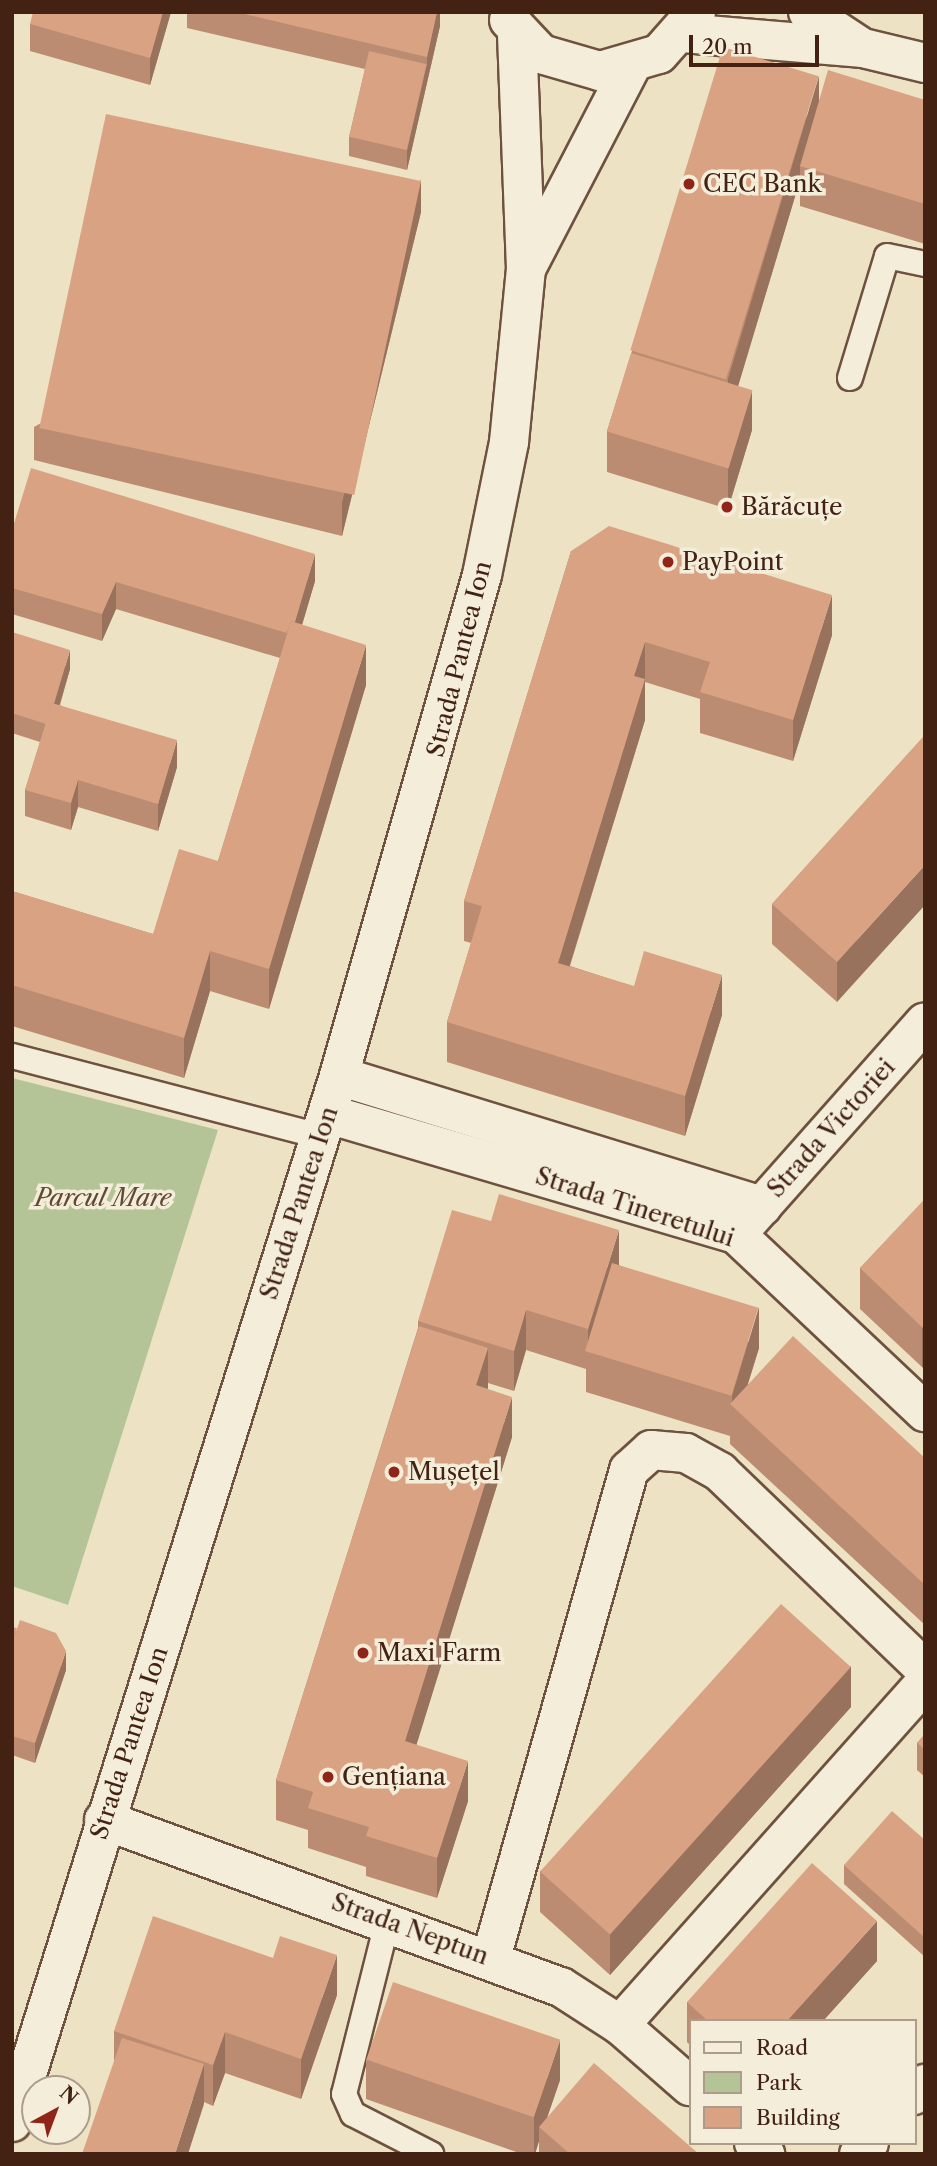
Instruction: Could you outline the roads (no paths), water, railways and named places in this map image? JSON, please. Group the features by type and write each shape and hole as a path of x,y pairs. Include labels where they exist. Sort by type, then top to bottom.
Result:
{"street":[{"path":"808,12 863,48"},
{"path":"511,23 569,66 631,66 689,23 863,48 925,63"},
{"name":"Strada Pantea Ion","path":"12,2122 104,1820 339,1076 482,575 509,442 526,268 511,23"},
{"name":"Strada Pantea Ion","path":"526,268 631,66"},
{"name":"Strada Victoriei","path":"736,1234 925,1022"},
{"name":"Strada Tineretului","path":"339,1076 762,1206"},
{"name":"Strada Tineretului","path":"324,1125 736,1234 925,1412"},
{"path":"491,1958 628,1470 651,1450 686,1453 720,1472 925,1669"},
{"path":"620,2025 925,1683"},
{"name":"Strada Neptun","path":"104,1820 388,1919 561,1987 620,2025 688,2084"}],"lane":[{"path":"850,378 887,256 925,264"},
{"path":"12,1056 324,1125"},
{"path":"388,1919 344,2094 353,2114 431,2154"}],"place":[{"name":"CEC Bank","path":"689,184"},
{"name":"Bărăcuțe","path":"727,507"},
{"name":"PayPoint","path":"668,562"},
{"name":"Mușețel","path":"394,1472"},
{"name":"Maxi Farm","path":"363,1653"},
{"name":"Gențiana","path":"328,1777"}],"park label":[{"name":"Parcul Mare","path":"103,1198"}]}
